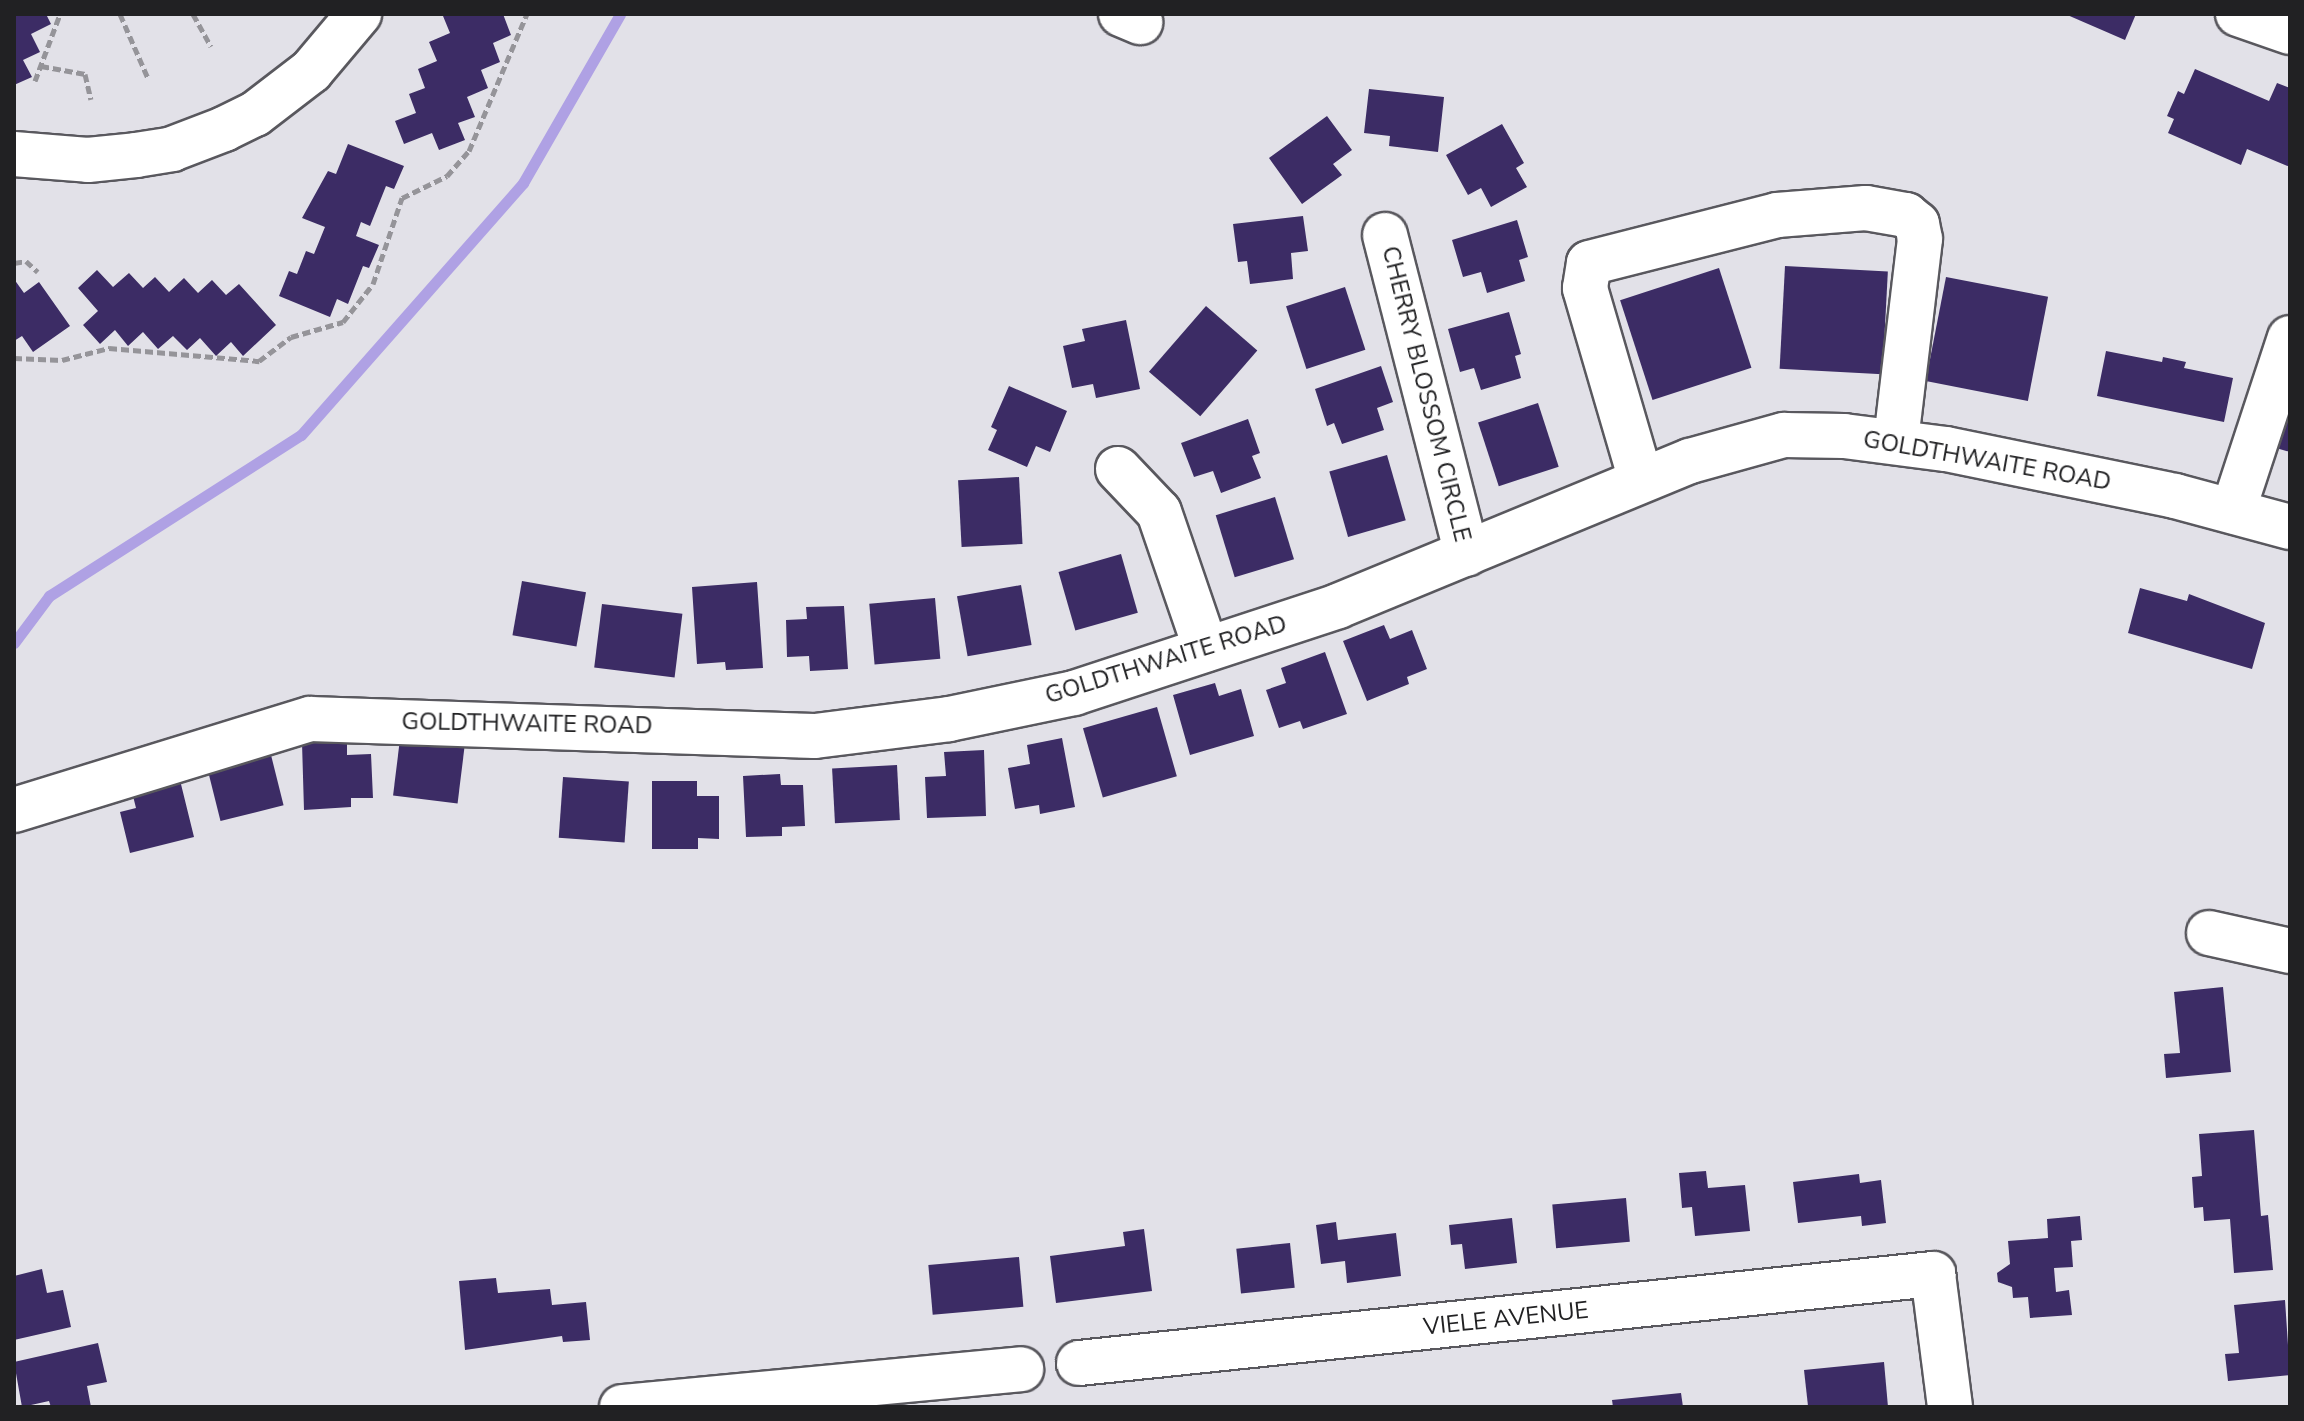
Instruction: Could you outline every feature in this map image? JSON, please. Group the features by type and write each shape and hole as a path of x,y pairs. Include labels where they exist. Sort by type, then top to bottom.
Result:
{"street":[{"path":"14,154 88,160 136,155 224,129 255,114 311,71 359,14"},
{"path":"2238,14 2290,32"},
{"path":"1641,480 1585,288 1589,263 1777,215 1866,208 1906,215 1917,224 1920,239 1896,441"},
{"name":"CHERRY BLOSSOM CIRCLE","path":"1385,235 1467,554"},
{"path":"2233,511 2290,338"},
{"name":"GOLDTHWAITE ROAD","path":"14,810 310,719 815,736 949,719 1074,693 1338,606 1641,480 1784,435 1896,441 2233,511 2290,527"},
{"path":"1118,469 1159,512 1206,649"},
{"path":"2209,933 2290,951"},
{"name":"VIELE AVENUE","path":"1079,1363 1933,1274 1950,1407"},
{"path":"622,1407 842,1397 1021,1369"}],"path":[{"path":"35,81 60,14"},
{"path":"120,14 148,78"},
{"path":"193,14 211,46"},
{"path":"14,358 62,360 109,348 259,361 291,337 343,322 373,284 402,198 447,176 469,151 527,14"},
{"path":"41,66 85,74 91,99"},
{"path":"14,263 26,261 38,272"}],"building":[{"path":"14,14 46,14 51,24 31,34 40,52 23,60 32,77 14,85"},
{"path":"503,14 511,35 493,43 500,62 481,70 488,88 467,97 475,117 458,123 465,140 439,150 432,133 404,144 395,121 416,113 409,94 425,88 418,69 437,61 429,42 450,33 443,16"},
{"path":"2065,14 2136,14 2125,40"},
{"path":"2195,69 2269,101 2277,83 2290,88 2290,167 2247,149 2241,165 2168,133 2174,119 2167,116 2178,91 2184,94"},
{"path":"1369,89 1444,97 1438,152 1389,146 1390,136 1364,133"},
{"path":"1327,116 1352,150 1333,164 1342,175 1302,204 1269,158"},
{"path":"1502,124 1524,163 1516,168 1527,187 1491,207 1481,188 1468,195 1446,155"},
{"path":"348,144 404,166 394,189 386,186 370,226 361,222 356,236 379,245 369,268 363,266 348,304 337,299 330,317 279,296 289,271 297,274 306,251 314,254 325,227 302,218 328,171 336,174"},
{"path":"1303,216 1308,251 1291,253 1293,279 1250,284 1247,261 1238,262 1233,224"},
{"path":"1517,220 1528,257 1519,260 1525,281 1487,293 1481,272 1463,277 1452,240"},
{"path":"1785,266 1888,271 1882,374 1780,369"},
{"path":"1719,268 1751,368 1653,400 1620,300"},
{"path":"97,270 113,287 129,273 143,288 155,277 169,292 184,278 198,293 212,280 226,295 239,284 276,325 243,356 231,342 216,356 200,338 187,350 173,336 158,349 143,332 128,346 115,330 100,344 83,325 98,311 78,288"},
{"path":"1946,277 2048,297 2028,401 1926,381"},
{"path":"14,279 24,293 39,282 70,326 33,352 22,336 14,341"},
{"path":"1345,287 1365,350 1306,369 1286,306"},
{"path":"1206,306 1257,351 1200,416 1149,372"},
{"path":"1509,312 1521,354 1515,356 1521,378 1481,390 1474,368 1460,372 1448,329"},
{"path":"1126,320 1140,389 1096,398 1093,384 1072,388 1063,346 1085,341 1082,329"},
{"path":"2106,351 2162,362 2163,357 2186,362 2184,368 2233,378 2224,422 2097,396"},
{"path":"1381,366 1393,402 1377,408 1384,430 1342,444 1334,423 1327,426 1315,389"},
{"path":"1009,386 1067,411 1050,452 1036,446 1027,467 988,450 997,430 991,427"},
{"path":"1538,403 1559,467 1499,486 1478,422"},
{"path":"2290,403 2290,452 2276,448"},
{"path":"1248,419 1260,453 1252,456 1261,478 1221,493 1213,471 1194,477 1181,443"},
{"path":"1387,455 1406,520 1348,537 1329,472"},
{"path":"1019,477 1023,544 962,547 958,480"},
{"path":"1275,497 1294,559 1235,577 1216,515"},
{"path":"1121,554 1138,613 1075,631 1059,572"},
{"path":"522,581 586,592 576,646 512,635"},
{"path":"757,582 763,668 726,670 725,662 697,664 692,587"},
{"path":"1021,585 1032,645 968,656 957,596"},
{"path":"2140,588 2187,601 2189,594 2265,623 2252,669 2128,633"},
{"path":"935,598 940,659 875,665 869,604"},
{"path":"602,604 682,614 675,677 594,668"},
{"path":"844,606 848,669 810,671 809,656 787,657 786,620 807,619 806,607"},
{"path":"1384,625 1390,639 1412,630 1427,669 1407,677 1409,684 1367,701 1343,641"},
{"path":"1325,652 1347,714 1303,729 1300,721 1279,728 1266,690 1286,683 1281,668"},
{"path":"1215,683 1219,696 1241,689 1254,736 1190,755 1173,695"},
{"path":"1157,707 1177,776 1103,797 1083,728"},
{"path":"1062,738 1075,807 1040,814 1039,805 1015,809 1008,768 1030,764 1027,745"},
{"path":"400,739 465,747 458,803 393,796"},
{"path":"347,741 347,755 371,754 373,798 351,798 351,807 304,810 302,743"},
{"path":"984,750 986,816 927,818 925,777 946,776 944,752"},
{"path":"270,751 284,805 220,821 207,767"},
{"path":"897,765 900,820 835,823 832,768"},
{"path":"178,772 194,837 130,853 120,812 136,808 130,784"},
{"path":"780,774 781,785 803,785 805,826 782,827 782,836 746,837 743,776"},
{"path":"563,777 629,782 625,842 559,838"},
{"path":"652,781 697,781 697,796 719,796 719,839 698,838 698,849 652,849"},
{"path":"2223,987 2231,1072 2166,1078 2164,1054 2180,1053 2174,992"},
{"path":"2254,1130 2261,1216 2268,1215 2273,1270 2234,1273 2230,1219 2204,1221 2203,1207 2194,1208 2192,1177 2202,1176 2199,1134"},
{"path":"1706,1171 1708,1188 1745,1185 1750,1231 1695,1236 1692,1207 1682,1208 1679,1173"},
{"path":"1859,1174 1860,1183 1881,1180 1886,1223 1862,1226 1861,1216 1798,1223 1793,1182"},
{"path":"1626,1198 1630,1242 1556,1248 1552,1204"},
{"path":"2080,1216 2082,1240 2071,1241 2073,1267 2054,1268 2056,1292 2069,1290 2072,1315 2030,1318 2028,1297 2013,1298 2012,1287 1998,1282 1997,1273 2010,1264 2008,1241 2048,1238 2047,1219"},
{"path":"1512,1218 1517,1263 1465,1269 1462,1244 1451,1245 1449,1225"},
{"path":"1336,1222 1338,1240 1396,1233 1401,1276 1347,1283 1345,1261 1321,1264 1316,1225"},
{"path":"1144,1229 1152,1291 1056,1303 1050,1256 1125,1246 1123,1232"},
{"path":"1290,1243 1295,1288 1241,1293 1236,1249"},
{"path":"1019,1257 1023,1307 933,1315 928,1265"},
{"path":"42,1269 47,1293 63,1290 71,1327 14,1340 14,1276"},
{"path":"496,1278 498,1293 550,1289 552,1305 586,1302 590,1340 563,1342 562,1336 465,1350 459,1281"},
{"path":"2285,1300 2290,1375 2228,1381 2225,1354 2239,1353 2234,1305"},
{"path":"98,1343 107,1382 87,1386 91,1407 51,1407 49,1401 22,1407 14,1362"},
{"path":"1884,1362 1888,1407 1808,1406 1804,1370"},
{"path":"1681,1393 1683,1407 1613,1407 1612,1400"}],"waterway":[{"path":"14,643 49,596 301,435 523,183 620,14"}]}
